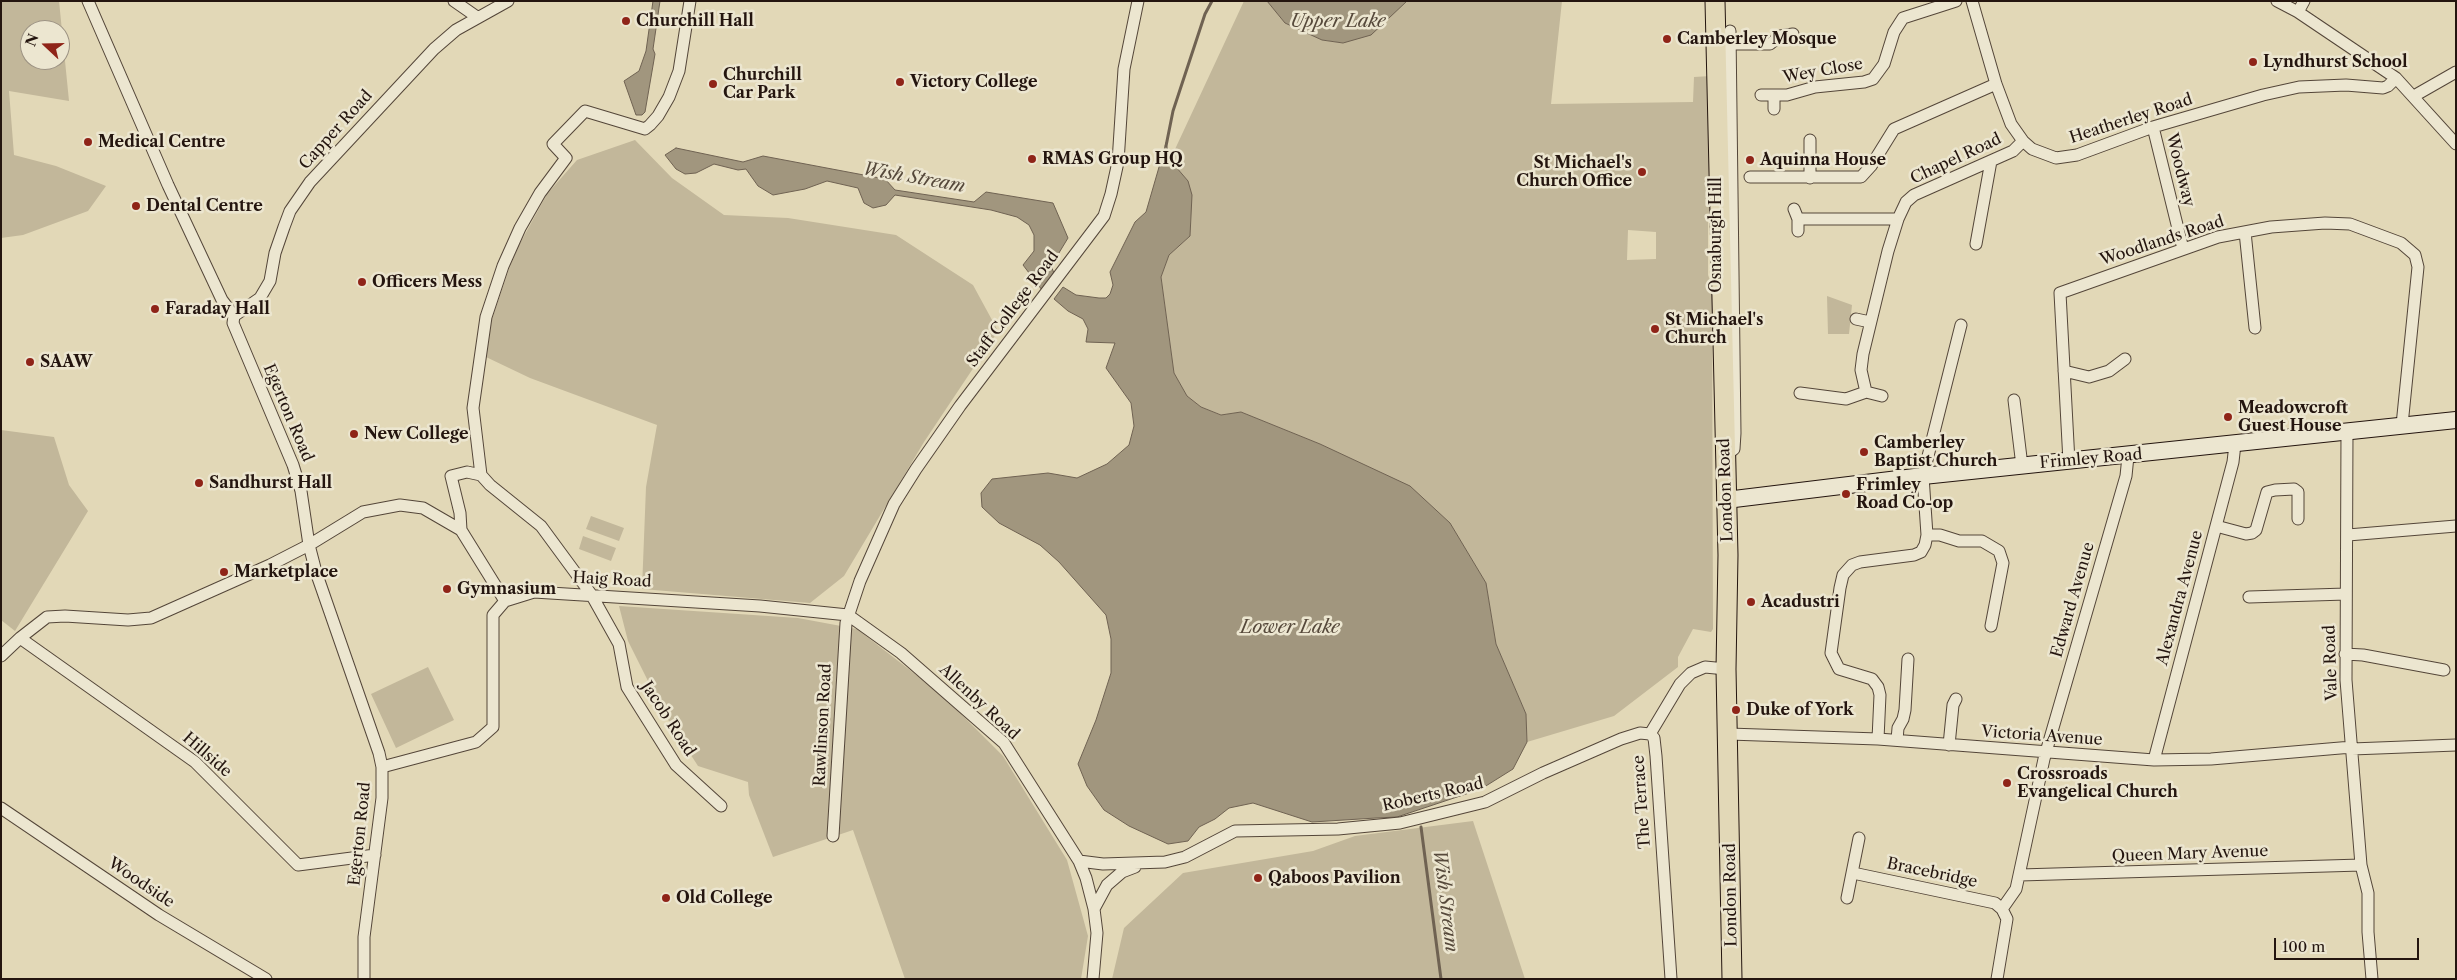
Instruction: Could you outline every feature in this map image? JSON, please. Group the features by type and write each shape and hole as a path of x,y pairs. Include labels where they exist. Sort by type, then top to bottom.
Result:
{"main road":[{"name":"London Road","path":"1716,1 1727,38 1726,669 1729,734 1732,979"},
{"name":"Frimley Road","path":"1726,500 1924,476 2456,420"}],"street":[{"name":"Egerton Road","path":"88,1 168,186 222,300 234,316 233,323 293,465 301,490 309,544 316,572 359,691 382,768 382,798 376,855 364,937 364,979"},
{"path":"454,1 476,17"},
{"name":"Capper Road","path":"234,316 260,298 270,281 275,252 290,211 310,182 434,49 476,17 508,1"},
{"path":"461,530 460,513 452,476 468,472 480,474 473,408 486,317 503,266 520,228 540,193 566,158 553,144 585,111 645,129 650,125 670,97 679,71 690,1"},
{"name":"Staff College Road","path":"848,615 876,540 894,504 960,406 1104,216 1118,162 1124,69 1138,1"},
{"name":"Wey Close","path":"1761,95 1788,94 1815,87 1864,82 1873,79 1884,64 1894,32 1903,18 1956,1"},
{"name":"Heatherley Road","path":"1972,1 1996,84 2011,124 2023,142 2043,155 2064,158 2153,127 2230,104 2299,87 2346,85 2383,88 2396,78"},
{"path":"2277,1 2298,12 2396,78 2456,144"},
{"path":"2298,12 2304,1"},
{"path":"1727,38 1770,44 1780,36 1793,34"},
{"path":"2414,96 2449,78 2456,72"},
{"path":"1750,177 1861,177 1871,166 1894,129 1996,84"},
{"name":"Wey Close","path":"1774,95 1774,109"},
{"name":"Woodway","path":"2153,127 2183,249"},
{"path":"1810,140 1810,178"},
{"name":"Chapel Road","path":"1866,392 1861,366 1870,322 1898,219 1906,202 1914,195 2013,151 2023,142"},
{"path":"1976,244 1991,161"},
{"path":"1798,231 1796,214 1898,219"},
{"name":"Woodlands Road","path":"2069,462 2060,293 2218,237 2325,223 2350,224 2401,243 2415,254 2418,267 2402,425"},
{"path":"2245,232 2255,328"},
{"path":"1856,319 1870,322"},
{"path":"1878,739 1880,695 1878,687 1872,679 1839,668 1831,653 1843,575 1852,565 1860,562 1914,555 1921,552 1927,535 1924,476 1961,324"},
{"path":"2064,371 2089,377 2109,371 2125,359"},
{"path":"1800,393 1846,399 1866,392 1882,396"},
{"path":"2014,400 2022,466"},
{"name":"Vale Road","path":"2347,431 2348,535 2345,654 2361,867 2372,979"},
{"name":"Alexandra Avenue","path":"2154,760 2233,462 2235,444"},
{"name":"Edward Avenue","path":"2046,753 2126,476 2128,456"},
{"name":"Jacob Road","path":"480,474 490,485 540,526 591,594 619,644 628,687 676,765 722,806"},
{"path":"2216,526 2246,534 2252,533 2256,530 2267,492 2275,490 2294,489 2298,492 2298,520"},
{"path":"1,656 47,617 65,616 128,620 151,618 270,565 363,512 400,505 423,508 461,530 505,601 493,616 494,727 476,742 382,768"},
{"path":"2348,535 2456,526"},
{"path":"1927,535 1940,535 1959,541 1982,541 1999,551 2003,563 1990,626"},
{"name":"Haig Road","path":"505,601 534,592 591,594 760,606 848,615"},
{"path":"2249,596 2346,594"},
{"name":"Rawlinson Road","path":"833,836 848,615"},
{"name":"Allenby Road","path":"848,615 901,653 1004,743 1079,861"},
{"name":"Hillside","path":"20,638 195,762 298,865 376,855"},
{"path":"2345,654 2362,655 2444,670"},
{"path":"1897,740 1898,728 1904,715 1908,659"},
{"name":"The Terrace","path":"1671,979 1656,756 1654,738 1650,734 1680,684 1691,673 1704,668 1726,669"},
{"path":"1949,745 1952,705 1956,699"},
{"name":"Roberts Road","path":"1141,865 1185,857 1235,831 1338,829 1400,823 1485,802 1543,773 1621,739 1640,733 1650,734"},
{"name":"Victoria Avenue","path":"1729,734 1897,740 2154,760 2211,759 2352,748 2456,745"},
{"path":"1997,979 2007,928 2002,909 2012,898 2020,875 2046,753"},
{"name":"Woodside","path":"1,808 159,915 266,979"},
{"path":"1847,898 1859,838"},
{"path":"1093,979 1097,934 1094,909 1079,861 1141,865"},
{"path":"1094,909 1108,885 1122,872 1141,865"},
{"name":"Queen Mary Avenue","path":"2020,875 2361,867"},
{"name":"Bracebridge","path":"1853,873 1995,903 2002,909"}],"shaded area":[{"path":"1,1 59,1 61,20 20,20 20,70 66,70 69,101 9,91 14,155 56,166 106,186 88,211 23,235 1,238"},
{"path":"1244,1 1267,1 1285,23 1322,40 1343,43 1391,14 1407,1 1562,1 1551,104 1693,102 1694,77 1711,76 1713,210 1708,217 1708,275 1712,286 1713,629 1711,632 1693,629 1678,657 1678,667 1614,716 1527,742 1526,714 1496,644 1486,583 1450,523 1409,486 1320,444 1241,412 1222,415 1201,407 1187,396 1174,373 1161,277 1169,255 1190,236 1191,219 1188,181 1170,160","holes":["1628,230 1656,232 1656,259 1627,260"]},
{"path":"635,140 672,178 724,215 788,218 896,235 973,285 998,331 924,442 844,576 810,603 642,589 646,487 657,425 530,378 486,357 492,319 509,269 518,247 547,194 577,160"},
{"path":"1827,296 1852,305 1849,334 1828,334"},
{"path":"1,430 54,437 69,485 88,511 15,631 1,620"},
{"path":"591,516 624,528 619,541 586,529"},
{"path":"583,536 616,548 611,561 579,549"},
{"path":"619,606 798,618 857,629 942,695 1003,756 1067,860 1088,936 1081,979 905,979 853,830 773,857 749,795 748,782 698,766 665,715 628,641"},
{"path":"428,667 454,720 396,748 371,694"},
{"path":"1473,821 1525,979 1112,979 1124,928 1183,873 1313,851 1355,836"}],"water":[{"path":"653,1 660,1 653,49 655,54 645,112 642,115 636,115 624,81 639,71 646,51"},
{"name":"Upper Lake","path":"1267,1 1407,1 1371,35 1343,43 1322,40 1285,23"},
{"name":"Lower Lake","path":"1166,143 1170,160 1188,181 1192,195 1190,236 1169,255 1161,277 1174,373 1187,396 1201,407 1221,415 1241,412 1320,444 1410,486 1450,523 1486,583 1496,644 1526,714 1527,742 1513,769 1481,789 1397,817 1312,822 1253,803 1229,808 1215,819 1199,827 1188,841 1168,844 1129,826 1104,810 1087,786 1078,764 1096,720 1111,673 1111,639 1106,615 1059,562 1040,545 999,523 982,507 981,493 992,479 1048,473 1077,478 1107,464 1129,445 1134,426 1131,403 1106,368 1115,343 1086,342 1088,329 1083,319 1068,311 1054,299 1063,287 1076,295 1106,298 1110,294 1113,285 1110,272 1135,222 1146,212"},
{"path":"676,148 743,162 763,156 885,179 895,190 974,202 986,192 1053,203 1068,238 1051,266 1054,273 1042,290 1023,265 1034,251 1034,235 1029,225 1017,217 991,210 895,195 886,205 873,208 864,203 858,188 827,181 805,189 773,195 758,186 746,169 738,170 714,164 696,173 685,174 676,169 665,155"}],"waterway":[{"path":"1166,146 1173,111 1205,14 1212,1"},
{"name":"Wish Stream","path":"1421,827 1441,979"}],"place":[{"name":"Churchill Hall","path":"626,21"},
{"name":"Camberley Mosque","path":"1667,39"},
{"name":"Lyndhurst School","path":"2253,62"},
{"name":"Victory College","path":"900,82"},
{"name":"Churchill Car Park","path":"713,84"},
{"name":"Medical Centre","path":"88,142"},
{"name":"RMAS Group HQ","path":"1032,159"},
{"name":"Aquinna House","path":"1750,160"},
{"name":"St Michael's Church Office","path":"1642,172"},
{"name":"Dental Centre","path":"136,206"},
{"name":"Officers Mess","path":"362,282"},
{"name":"Faraday Hall","path":"155,309"},
{"name":"St Michael's Church","path":"1655,329"},
{"name":"SAAW","path":"30,362"},
{"name":"Meadowcroft Guest House","path":"2228,417"},
{"name":"New College","path":"354,434"},
{"name":"Camberley Baptist Church","path":"1864,452"},
{"name":"Sandhurst Hall","path":"199,483"},
{"name":"Frimley Road Co-op","path":"1846,494"},
{"name":"Marketplace","path":"224,572"},
{"name":"Gymnasium","path":"447,589"},
{"name":"Acadustri","path":"1751,602"},
{"name":"Duke of York","path":"1736,710"},
{"name":"Crossroads Evangelical Church","path":"2007,783"},
{"name":"Qaboos Pavilion","path":"1258,878"},
{"name":"Old College","path":"666,898"}]}
